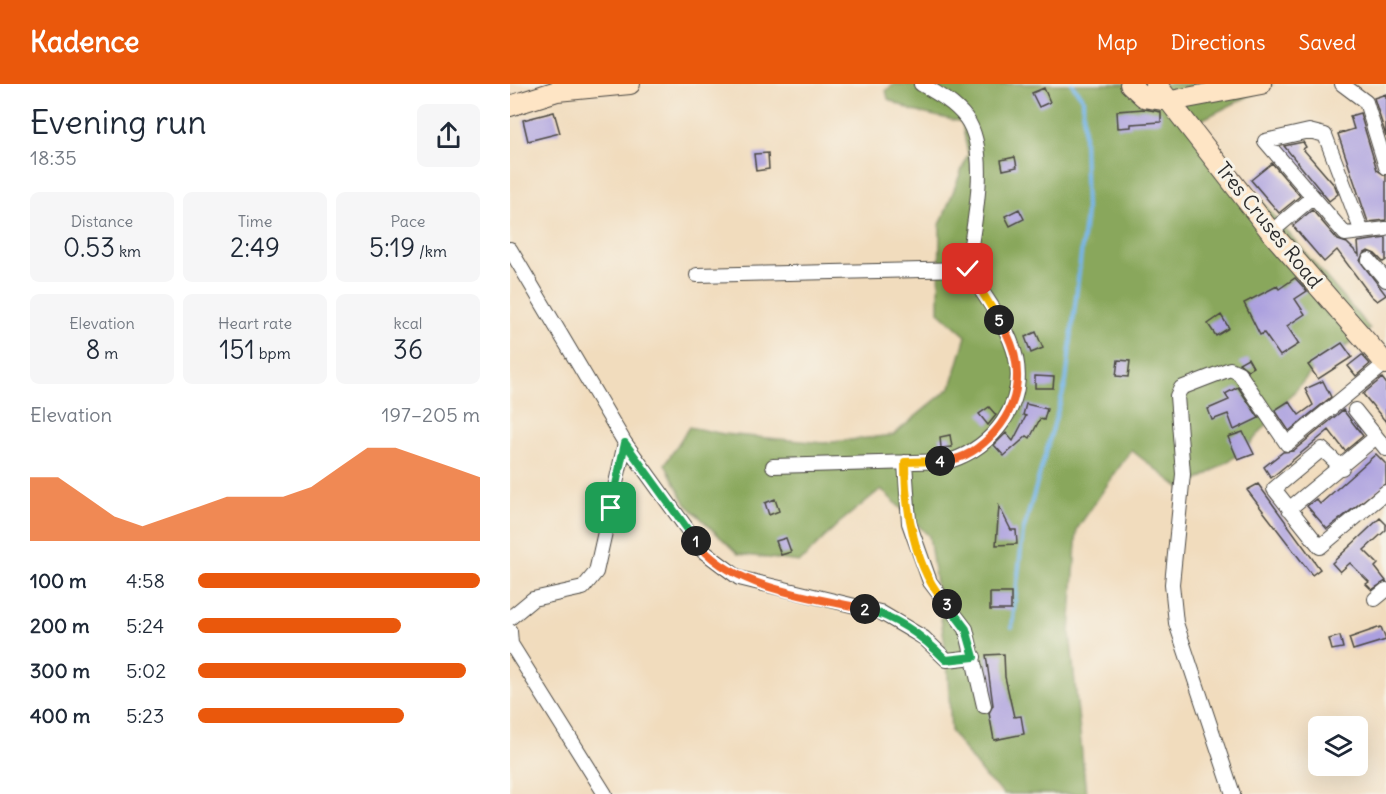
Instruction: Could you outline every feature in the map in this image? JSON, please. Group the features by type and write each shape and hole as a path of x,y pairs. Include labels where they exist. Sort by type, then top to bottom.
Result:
{"main road":[{"path":"510,106 557,91 630,84"},
{"path":"1130,84 1144,97 1171,101 1261,84"},
{"name":"Tres Cruses Road","path":"1156,84 1270,232 1386,364"}],"street":[{"path":"773,465 950,461 968,455 1001,426 1012,408 1017,383 1016,358 1002,324 968,269 976,204 978,157 975,135 966,117 948,100 921,84"},
{"path":"1342,84 1366,102 1386,167"},
{"path":"1362,232 1325,135 1309,131 1265,141 1345,234 1362,232 1386,229"},
{"path":"1270,232 1313,196"},
{"path":"510,249 625,443 703,551 739,578 879,612 924,638 946,660 974,657"},
{"path":"1369,260 1386,280"},
{"path":"697,275 968,269"},
{"path":"1233,794 1176,623 1172,584 1183,474 1177,396 1181,388 1230,369 1239,373 1287,444 1386,364"},
{"path":"1355,410 1386,448"},
{"path":"1289,509 1342,468 1376,437"},
{"path":"510,618 533,599 583,588 596,572 625,443"},
{"path":"1342,468 1322,449 1274,489 1320,547 1386,492"},
{"path":"905,462 909,523 930,582 966,629 984,706"},
{"path":"510,631 511,644 605,794"}],"green space":[{"path":"895,84 1273,84 1195,123 1370,329 1312,371 1244,451 1183,490 1131,450 1077,529 1070,633 1086,794 1004,794 985,777 951,732 947,659 929,536 881,489 838,524 800,562 738,554 686,504 665,464 689,427 724,434 824,443 893,435 951,387 966,336 939,312 940,225 968,154 962,122 913,111 888,99 886,90"}],"building":[{"path":"1044,88 1050,102 1039,107 1032,93"},
{"path":"1386,94 1386,136 1374,98"},
{"path":"1144,109 1161,112 1161,122 1131,124 1131,127 1118,128 1117,111"},
{"path":"554,112 560,133 528,141 523,120"},
{"path":"1360,113 1377,170 1386,176 1386,220 1368,222 1338,134 1354,129 1350,116"},
{"path":"1303,142 1306,147 1303,149 1335,186 1338,194 1329,201 1284,146"},
{"path":"768,153 769,169 756,171 754,154"},
{"path":"1015,157 1017,167 1003,170 1001,160"},
{"path":"1272,163 1300,196 1279,213 1251,180"},
{"path":"1019,209 1024,219 1010,226 1005,216"},
{"path":"1312,210 1338,240 1347,243 1359,255 1358,242 1386,238 1386,260 1383,262 1368,251 1363,254 1360,261 1386,295 1377,301 1371,296 1337,250 1324,262 1293,226"},
{"path":"1295,278 1307,291 1295,299 1305,314 1287,326 1299,344 1280,356 1264,333 1260,335 1244,303 1277,286 1279,289"},
{"path":"1221,315 1229,328 1216,336 1208,324"},
{"path":"1036,332 1043,348 1031,353 1025,337"},
{"path":"1342,343 1352,357 1318,379 1308,365"},
{"path":"1362,355 1370,364 1356,376 1348,366"},
{"path":"1248,358 1253,367 1248,370 1239,363"},
{"path":"1118,360 1130,361 1128,377 1116,376"},
{"path":"1035,376 1054,377 1053,388 1035,388"},
{"path":"1382,378 1386,383 1386,422 1363,394"},
{"path":"1323,381 1331,397 1289,431 1275,410 1289,401 1299,415 1313,405 1305,389"},
{"path":"1238,387 1259,418 1234,430 1228,414 1212,420 1208,409 1229,400 1225,394"},
{"path":"1026,404 1047,409 1044,420 1040,419 1030,438 1027,436 1004,456 994,445 1006,433 1013,441 1026,416 1023,415"},
{"path":"989,407 996,415 988,425 979,414"},
{"path":"1343,410 1363,436 1345,451 1329,430 1271,478 1264,467 1283,452 1293,451"},
{"path":"1243,432 1254,454 1238,460 1228,437"},
{"path":"950,435 952,447 941,448 940,437"},
{"path":"1376,454 1386,464 1386,483 1327,529 1307,506 1316,499 1320,504"},
{"path":"1258,484 1320,569 1312,575 1247,490"},
{"path":"775,499 779,511 769,515 765,503"},
{"path":"999,506 1011,530 1016,530 1017,544 996,545"},
{"path":"1380,518 1386,524 1386,530 1364,550 1378,564 1375,567 1386,581 1372,590 1366,584 1369,582 1350,563 1340,572 1332,563"},
{"path":"786,538 791,552 781,555 776,541"},
{"path":"990,593 1011,593 1011,610 990,610"},
{"path":"1381,627 1386,640 1353,650 1349,638"},
{"path":"1340,636 1343,648 1332,650 1329,639"},
{"path":"1004,654 1005,677 1014,717 1021,716 1024,734 994,740 989,713 993,705 986,655"}],"waterway":[{"path":"1012,627 1023,532 1066,382 1086,212 1083,99 1072,84"}],"route":[{"path":"611,508 625,443 703,551 739,578 879,612 924,638 946,660 974,657 966,629 939,597 930,582 909,523 905,486 905,462 950,461 968,455 1001,426 1012,408 1017,383 1016,358 1002,324 968,269"}]}
